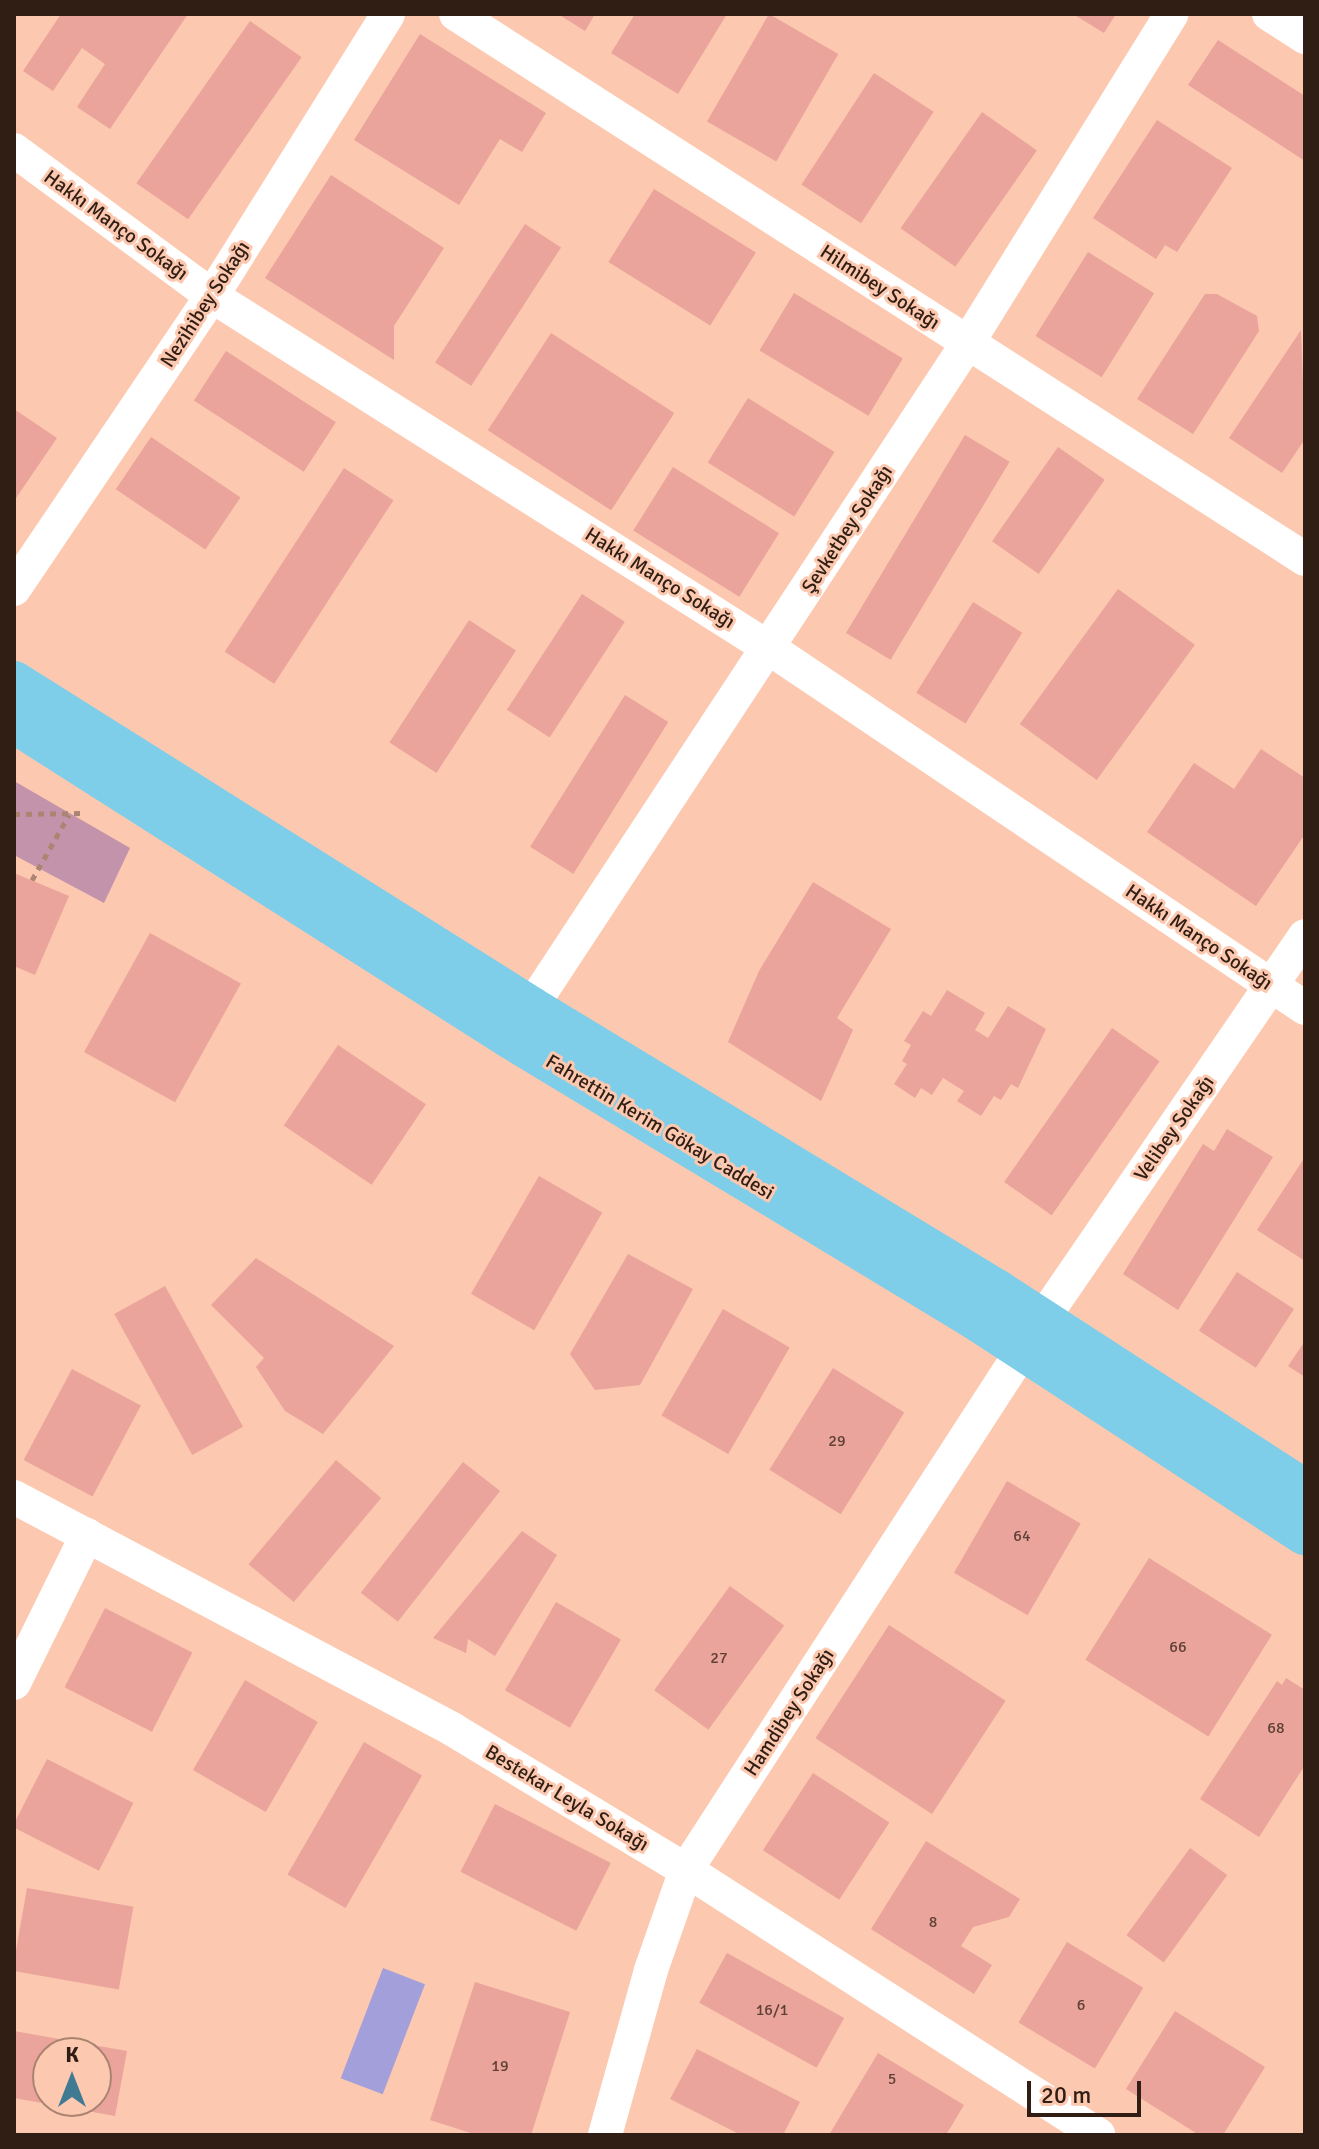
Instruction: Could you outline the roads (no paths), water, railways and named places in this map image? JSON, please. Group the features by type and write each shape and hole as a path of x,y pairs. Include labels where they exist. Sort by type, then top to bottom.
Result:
{"main road":[{"name":"Fahrettin Kerim Gökay Caddesi","path":"14,683 521,1023"},
{"name":"Fahrettin Kerim Gökay Caddesi","path":"14,721 521,1023 1033,1334 1305,1492"},
{"name":"Fahrettin Kerim Gökay Caddesi","path":"1033,1334 1305,1533"}],"street":[{"name":"Nezihibey Sokağı","path":"14,589 212,296 388,14"},
{"name":"Hilmibey Sokağı","path":"456,14 1305,559"},
{"name":"Şevketbey Sokağı","path":"521,1023 967,344 1172,14"},
{"path":"1269,14 1305,37"},
{"name":"Hakkı Manço Sokağı","path":"14,150 212,296 769,648 1305,1008"},
{"name":"Velibey Sokağı","path":"1033,1334 1305,936"},
{"name":"Hamdibey Sokağı","path":"605,2135 686,1870 1033,1334"},
{"name":"Bestekar Leyla Sokağı","path":"14,1497 452,1729 686,1870 1098,2135"},
{"path":"14,1683 87,1535"}]}
